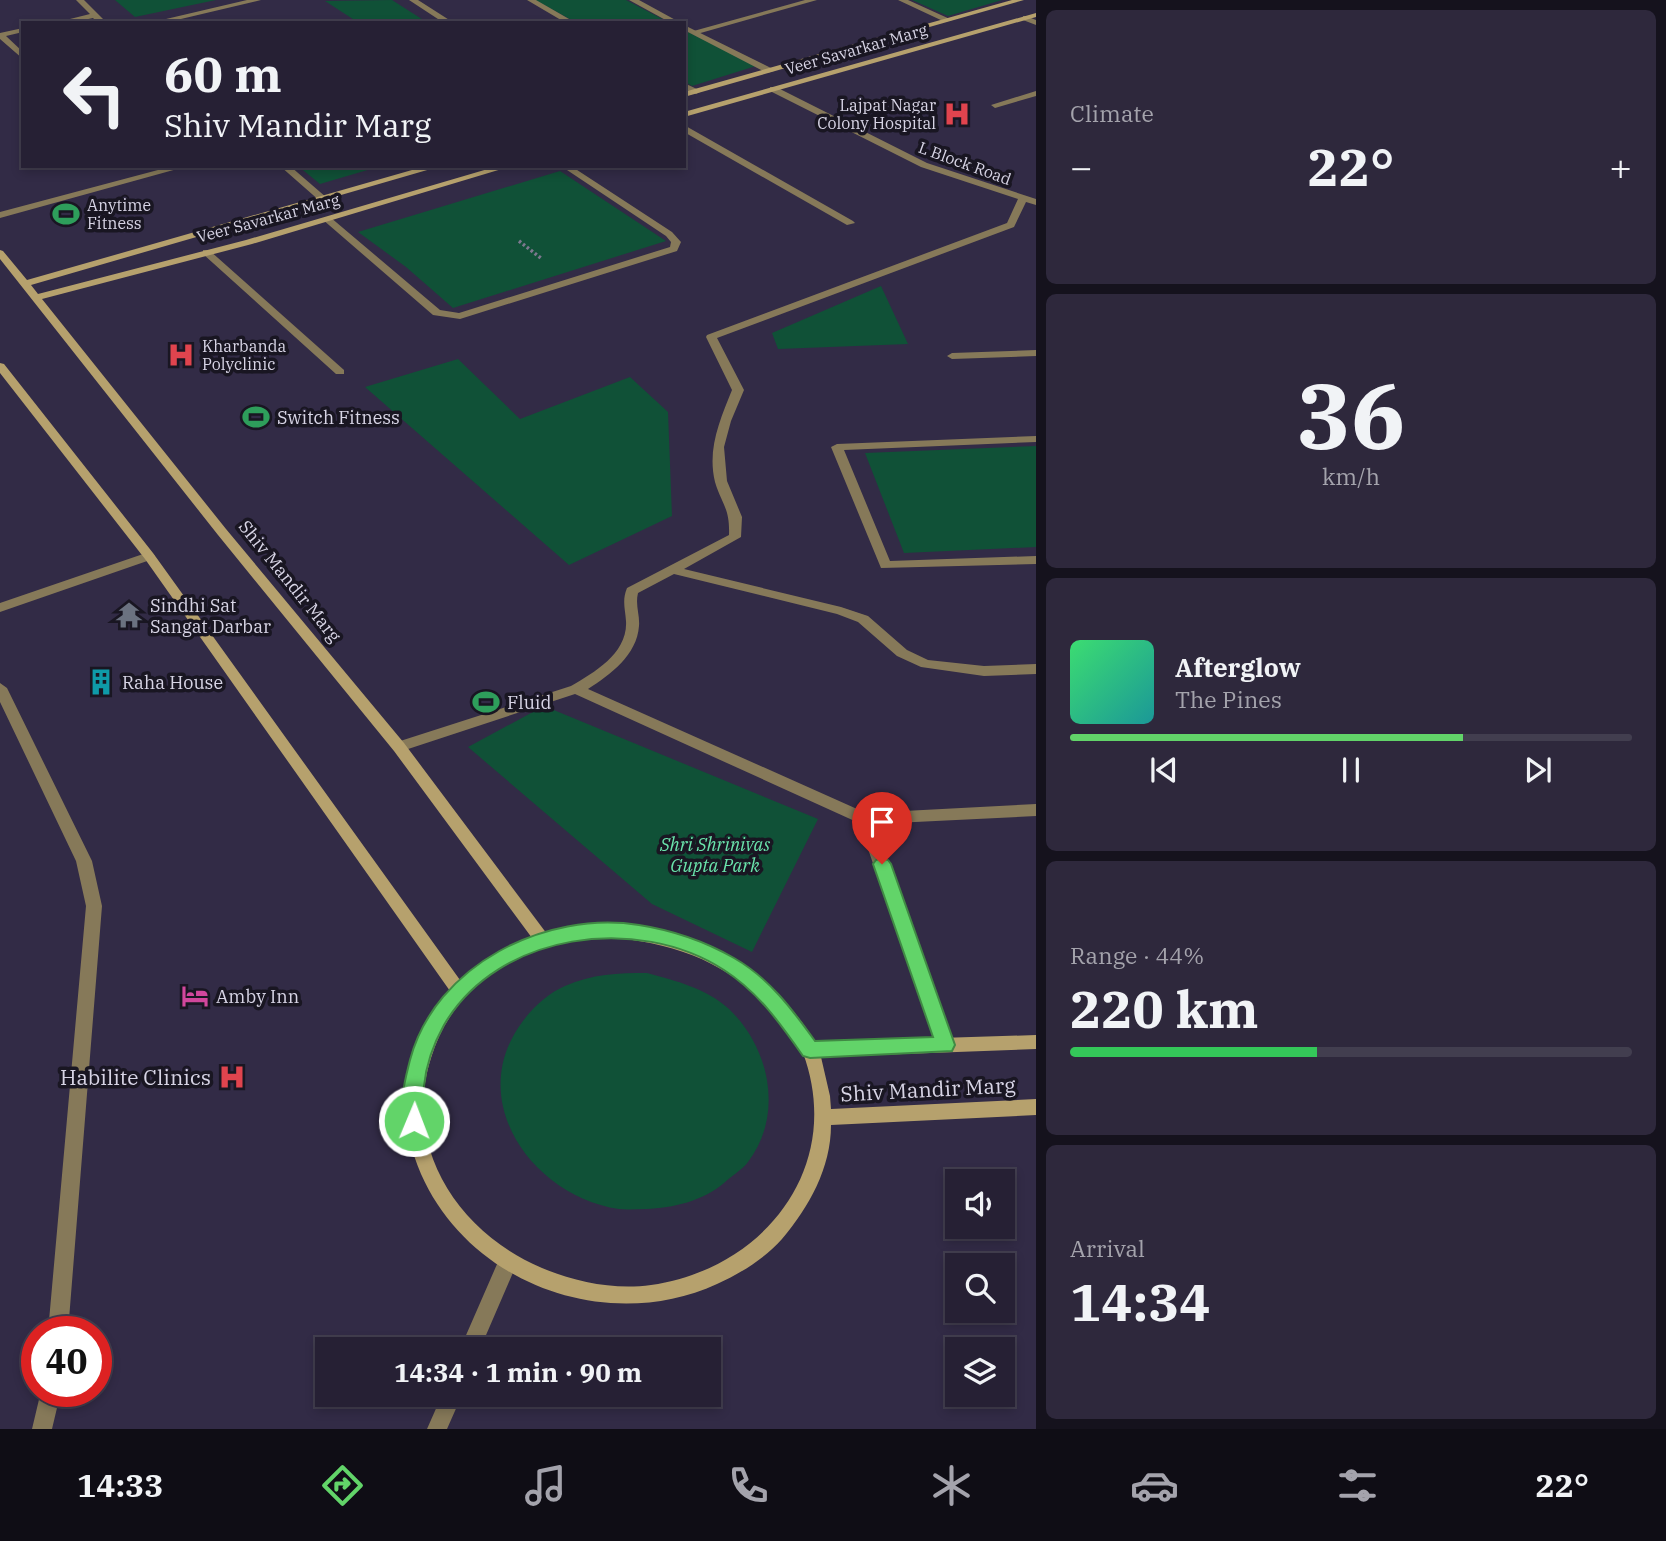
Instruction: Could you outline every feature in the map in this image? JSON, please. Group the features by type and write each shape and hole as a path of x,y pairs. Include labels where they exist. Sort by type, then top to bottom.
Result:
{"street":[{"path":"80,0 101,21"},
{"path":"162,21 257,0"},
{"path":"413,0 447,21"},
{"path":"531,0 568,21"},
{"path":"633,0 673,21"},
{"path":"694,32 813,0"},
{"path":"902,0 948,20"},
{"name":"Veer Savarkar Marg","path":"686,94 1020,0"},
{"path":"67,21 95,15"},
{"name":"Veer Savarkar Marg","path":"686,114 1036,15"},
{"path":"1026,18 1036,23"},
{"path":"686,28 770,71"},
{"path":"0,35 21,30"},
{"path":"0,35 21,55"},
{"path":"686,86 696,92"},
{"name":"L Block Road","path":"773,89 924,165 1036,201"},
{"path":"995,105 1036,93"},
{"path":"686,129 850,223"},
{"path":"138,168 146,176"},
{"path":"0,215 176,168"},
{"path":"286,168 324,200"},
{"name":"Veer Savarkar Marg","path":"24,284 430,168"},
{"name":"Veer Savarkar Marg","path":"36,298 327,219 501,168"},
{"path":"327,219 437,313 449,316 460,316 674,248 676,242 669,234 568,168"},
{"path":"398,747 576,689 597,678 626,648 632,628 629,599 632,591 735,537 736,517 721,481 718,447 724,421 738,390 711,337 1011,225 1023,199"},
{"path":"206,252 340,372"},
{"name":"Shiv Mandir Marg","path":"0,253 398,747 542,940"},
{"path":"952,356 1036,353"},
{"path":"0,366 149,556 459,991"},
{"path":"1036,439 837,447 885,565 1036,560"},
{"path":"0,608 149,556"},
{"path":"673,570 841,611 863,619 902,653 926,664 984,671 1036,669"},
{"path":"0,688 84,861 94,906 59,1316"},
{"path":"576,689 865,819 1036,810"},
{"path":"865,819 945,1045"},
{"path":"606,930 639,932 701,949 730,964 778,1005 810,1050 820,1087 823,1117 820,1148 812,1179 797,1208 777,1234 751,1257 721,1275 685,1288 649,1294 611,1294 573,1289 531,1275 493,1254 461,1225 438,1193 422,1158 414,1121 414,1085 422,1051 438,1019 459,991 485,969 515,952 542,940 575,933 606,930"},
{"path":"810,1050 1036,1042"},
{"name":"Shiv Mandir Marg","path":"823,1117 1036,1107"},
{"path":"475,1337 508,1261"},
{"path":"42,1429 47,1407"},
{"path":"437,1429 447,1407"}],"path":[{"path":"519,241 545,261"}],"green space":[{"path":"115,0 216,0 135,17"},
{"path":"392,0 425,21 356,21 325,1"},
{"path":"535,0 626,0 666,21 573,21"},
{"path":"912,0 1002,0 948,16"},
{"path":"686,31 756,66 692,86 686,82"},
{"path":"300,168 374,168 320,184"},
{"path":"560,171 666,241 453,308 406,267 358,232"},
{"path":"881,286 908,344 778,349 772,333"},
{"path":"458,359 520,419 630,377 668,412 672,516 569,565 365,387"},
{"path":"1036,446 1036,547 904,553 865,453"},
{"name":"Shri Shrinivas Gupta Park","path":"544,706 818,819 752,952 652,904 468,747"},
{"path":"647,973 701,990 729,1009 743,1025 763,1062 769,1103 759,1144 748,1162 716,1189 707,1195 677,1205 619,1209 589,1201 561,1187 537,1167 518,1143 506,1116 501,1088 504,1058 518,1028 533,1009 558,989 595,977"}],"place":[{"name":"Lajpat Nagar Colony Hospital","path":"957,114"},
{"name":"Anytime Fitness","path":"66,214"},
{"name":"Kharbanda Polyclinic","path":"181,355"},
{"name":"Switch Fitness","path":"256,417"},
{"name":"Sindhi Sat Sangat Darbar","path":"129,615"},
{"name":"Raha House","path":"101,682"},
{"name":"Fluid","path":"486,702"},
{"name":"Amby Inn","path":"195,996"},
{"name":"Habilite Clinics","path":"232,1077"}],"route":[{"path":"414,1121 414,1085 422,1051 438,1019 459,991 485,969 515,952 542,940 575,933 606,930 639,932 701,949 730,964 755,983 778,1005 810,1050 945,1045 882,864"}]}
